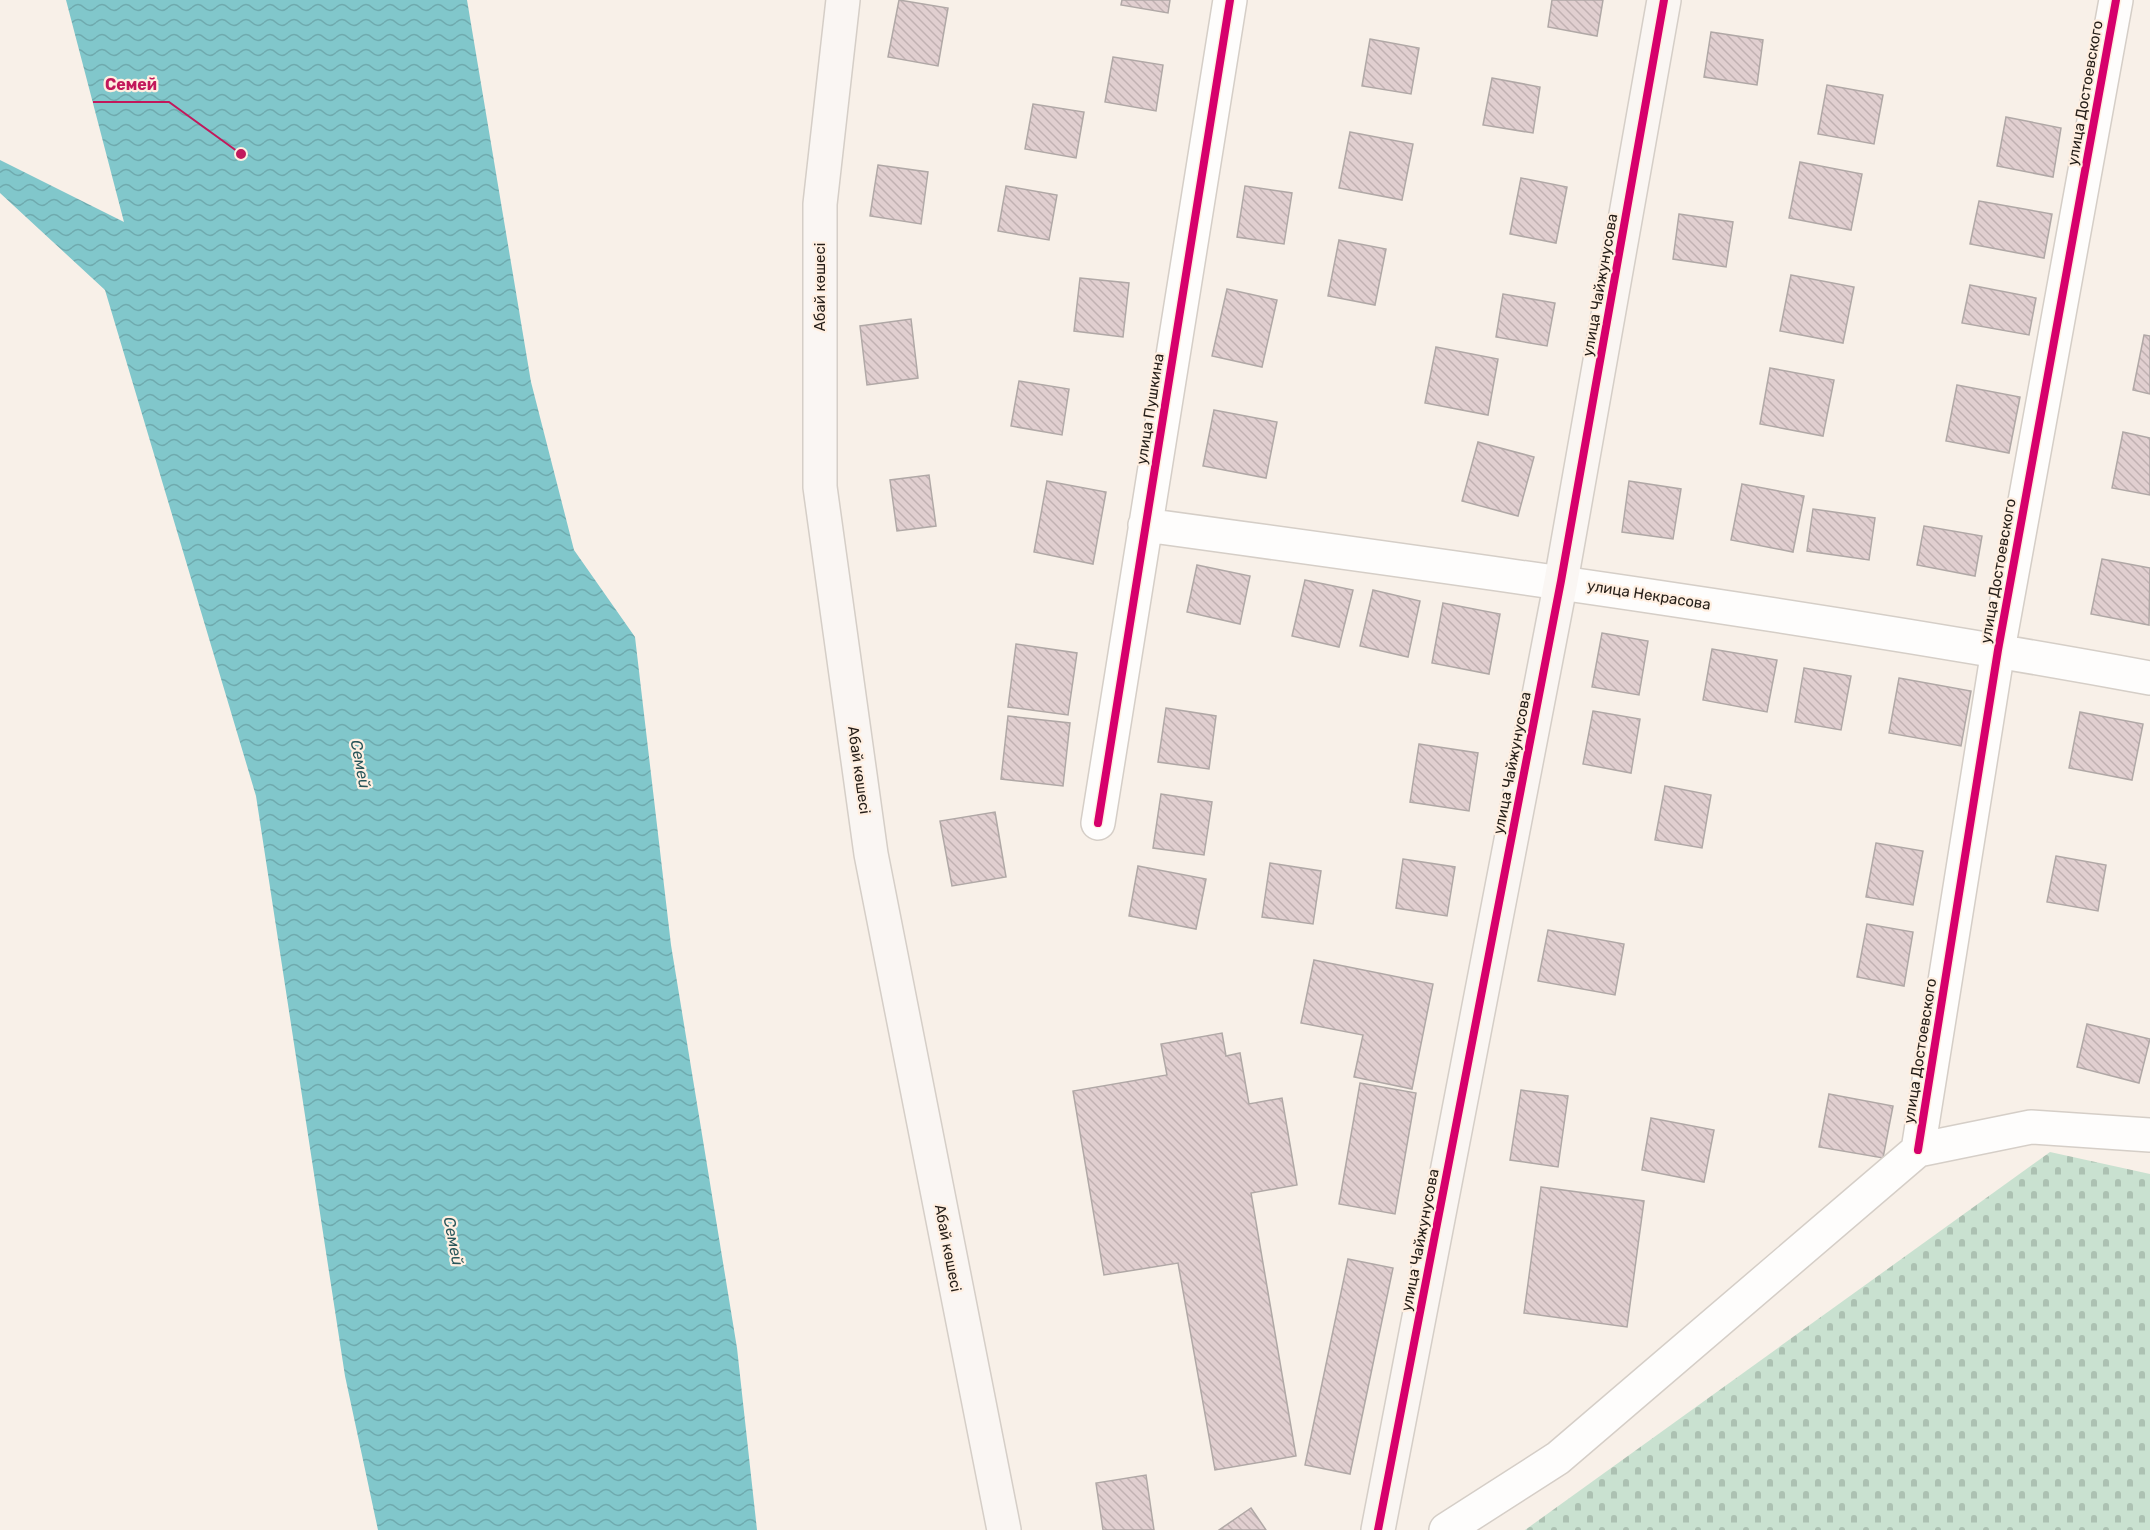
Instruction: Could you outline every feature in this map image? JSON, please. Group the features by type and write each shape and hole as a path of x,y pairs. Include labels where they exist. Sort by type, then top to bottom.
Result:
{"street":[{"name":"Абай көшесі","path":"843,0 820,204 820,487 871,854 1004,1530"},
{"name":"улица Пушкина","path":"1098,823 1230,0"},
{"name":"улица Чайжунусова","path":"1378,1530 1561,581 1664,0"},
{"name":"улица Достоевского","path":"1918,1149 1998,650 2116,0"},
{"name":"улица Некрасова","path":"1145,525 1561,581 1998,650 2150,678"},
{"path":"1446,1530 1558,1458 1918,1149 2031,1127 2150,1135"}],"green space":[{"path":"2050,1152 2150,1174 2150,1530 1525,1530"}],"water":[{"path":"66,0 467,0 531,382 574,550 635,637 671,945 737,1348 757,1530 378,1530 345,1376 256,796 105,290 0,193 0,160 124,222"}],"building":[{"path":"899,0 948,8 938,66 888,57"},
{"path":"1122,0 1170,0 1168,13 1121,5"},
{"path":"1552,0 1603,0 1597,36 1548,27"},
{"path":"1711,32 1763,40 1757,85 1704,77"},
{"path":"1370,39 1419,48 1411,94 1362,86"},
{"path":"1113,57 1163,65 1156,111 1105,102"},
{"path":"1492,78 1540,87 1533,133 1483,125"},
{"path":"1827,85 1883,95 1874,144 1818,134"},
{"path":"1033,104 1084,112 1076,158 1025,149"},
{"path":"2006,117 2061,128 2053,177 1997,166"},
{"path":"1350,132 1413,144 1402,200 1339,188"},
{"path":"1800,162 1862,174 1851,230 1789,218"},
{"path":"878,165 928,172 921,224 870,216"},
{"path":"1521,178 1567,187 1556,243 1510,234"},
{"path":"1006,186 1057,195 1049,240 998,231"},
{"path":"1245,186 1292,193 1284,244 1237,237"},
{"path":"1979,201 2052,214 2044,258 1970,244"},
{"path":"1679,214 1733,222 1726,267 1673,259"},
{"path":"1339,240 1386,249 1375,305 1328,296"},
{"path":"1791,275 1854,287 1843,343 1780,331"},
{"path":"1080,278 1129,283 1123,337 1074,331"},
{"path":"1970,285 2036,298 2029,335 1962,323"},
{"path":"1227,289 1277,300 1262,367 1212,356"},
{"path":"1503,294 1555,303 1547,346 1496,337"},
{"path":"911,319 918,378 867,385 860,326"},
{"path":"2144,335 2150,336 2150,394 2133,390"},
{"path":"1436,347 1498,359 1488,415 1425,403"},
{"path":"1770,368 1834,380 1823,436 1760,424"},
{"path":"1019,381 1069,389 1062,435 1011,426"},
{"path":"1957,385 2020,397 2009,453 1946,441"},
{"path":"1214,410 1277,422 1266,478 1203,466"},
{"path":"2123,432 2150,438 2150,495 2112,488"},
{"path":"1478,442 1534,457 1518,516 1462,501"},
{"path":"929,475 936,526 897,531 890,480"},
{"path":"1047,481 1106,492 1093,564 1034,552"},
{"path":"1629,481 1681,489 1673,539 1622,532"},
{"path":"1742,484 1804,496 1793,552 1731,540"},
{"path":"1813,509 1875,518 1869,560 1807,551"},
{"path":"1924,526 1982,536 1975,576 1917,565"},
{"path":"2102,559 2150,568 2149,625 2091,614"},
{"path":"1197,565 1250,576 1240,624 1187,612"},
{"path":"1305,580 1353,590 1339,647 1292,636"},
{"path":"1373,590 1420,601 1408,657 1360,646"},
{"path":"1443,603 1500,614 1489,674 1432,663"},
{"path":"1602,633 1648,641 1639,695 1592,687"},
{"path":"1016,644 1077,653 1068,715 1008,707"},
{"path":"1712,649 1777,660 1767,712 1703,700"},
{"path":"1804,668 1851,676 1841,730 1795,722"},
{"path":"1899,678 1971,691 1961,746 1889,733"},
{"path":"1166,708 1216,716 1209,769 1158,762"},
{"path":"1593,711 1640,719 1631,773 1583,764"},
{"path":"2080,712 2143,724 2132,780 2069,768"},
{"path":"1008,716 1070,723 1063,786 1001,779"},
{"path":"1419,744 1478,753 1469,811 1410,802"},
{"path":"1665,786 1711,795 1702,848 1655,840"},
{"path":"1161,794 1212,802 1204,855 1153,848"},
{"path":"995,812 1006,877 952,886 940,821"},
{"path":"1876,843 1923,851 1913,905 1866,897"},
{"path":"2056,856 2106,865 2098,911 2047,902"},
{"path":"1403,859 1455,867 1447,916 1396,908"},
{"path":"1270,863 1321,871 1313,924 1262,917"},
{"path":"1138,866 1206,879 1196,929 1129,916"},
{"path":"1867,924 1913,932 1904,986 1857,977"},
{"path":"1548,930 1624,944 1615,995 1538,981"},
{"path":"1314,960 1433,984 1412,1089 1354,1077 1363,1035 1301,1023"},
{"path":"2087,1024 2150,1039 2139,1083 2077,1067"},
{"path":"1222,1033 1226,1056 1240,1053 1249,1104 1282,1098 1297,1185 1251,1193 1296,1456 1215,1470 1178,1263 1104,1275 1073,1091 1167,1075 1161,1044"},
{"path":"1360,1083 1416,1093 1395,1214 1339,1204"},
{"path":"1521,1090 1568,1096 1558,1167 1510,1160"},
{"path":"1829,1094 1893,1106 1883,1158 1819,1147"},
{"path":"1651,1118 1714,1130 1704,1182 1642,1170"},
{"path":"1541,1187 1644,1201 1627,1327 1524,1313"},
{"path":"1348,1259 1393,1268 1350,1474 1305,1465"},
{"path":"1146,1475 1154,1530 1103,1530 1096,1483"},
{"path":"1251,1508 1266,1530 1219,1530"}],"cycle path":[{"path":"1098,823 1230,0"},
{"path":"1378,1530 1561,581 1664,0"},
{"path":"1918,1150 1998,650 2116,0"}],"place":[{"name":"Семей","path":"241,154"}]}
